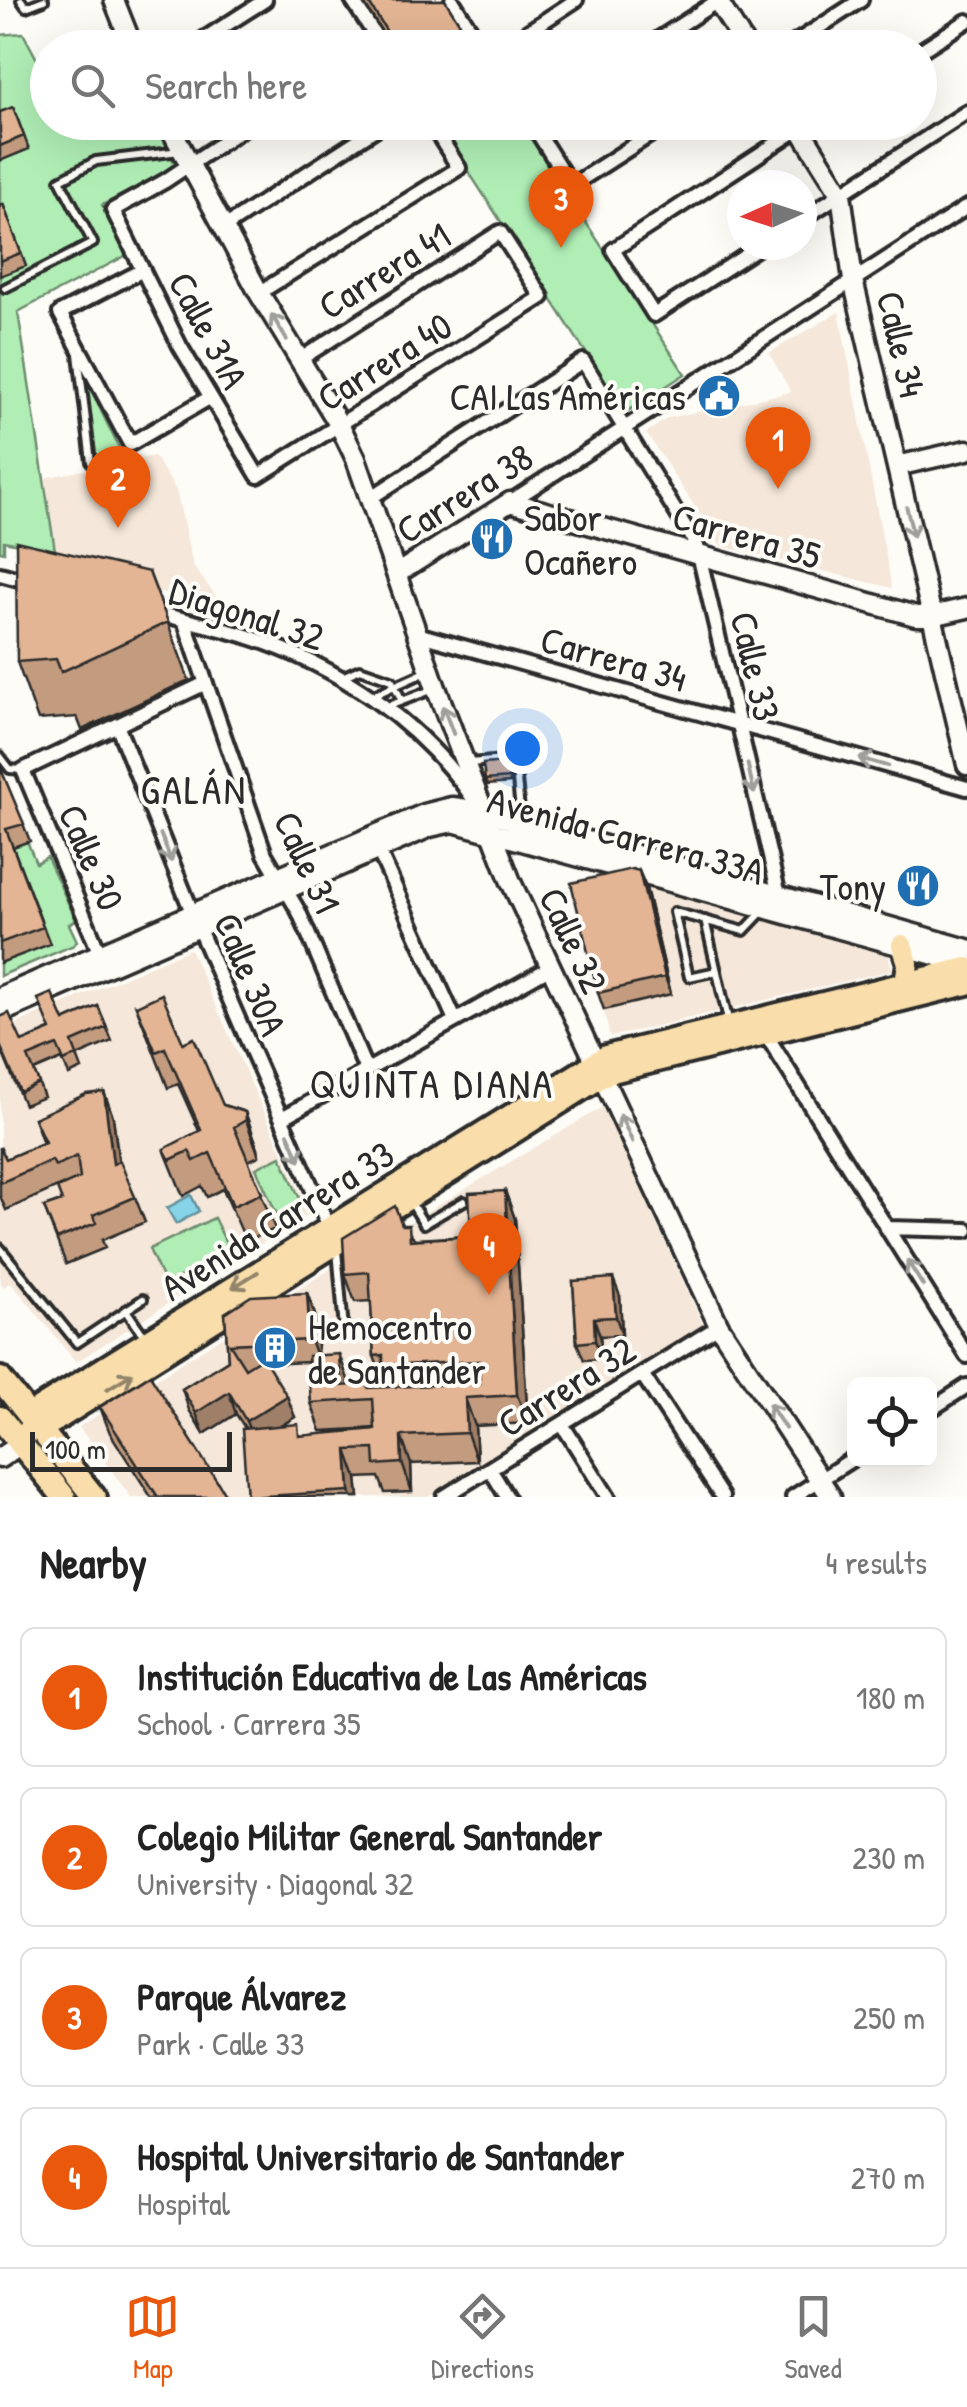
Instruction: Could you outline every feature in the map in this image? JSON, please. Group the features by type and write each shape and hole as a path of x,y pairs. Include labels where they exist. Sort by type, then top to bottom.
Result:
{"highway":[{"path":"0,1379 94,1497"},
{"path":"0,1418 64,1497"}],"main road":[{"path":"902,945 908,963 905,983"},
{"name":"Avenida Carrera 33","path":"34,1424 52,1424 333,1236 599,1069 619,1052 967,966"},
{"name":"Avenida Carrera 33","path":"599,1069 627,1067 967,984"},
{"name":"Avenida Carrera 33","path":"21,1444 34,1424 38,1408 333,1236"}],"street":[{"path":"114,0 126,30"},
{"path":"218,30 265,0"},
{"path":"352,0 368,30"},
{"path":"452,0 471,30"},
{"path":"530,30 576,0"},
{"path":"672,30 718,0 737,30"},
{"path":"815,30 861,0"},
{"path":"937,41 967,21"},
{"path":"937,132 967,112"},
{"name":"Calle 32","path":"176,140 258,294 340,426 372,497 432,679 511,882 718,1326 830,1497"},
{"path":"185,158 219,140"},
{"path":"223,228 358,140"},
{"path":"258,294 459,168 441,140"},
{"path":"543,140 572,186 642,140"},
{"path":"733,170 778,140"},
{"name":"Calle 34","path":"810,140 841,194 853,280 967,765"},
{"path":"817,209 924,140"},
{"name":"Calle 31A","path":"185,158 112,210 209,398 258,476"},
{"path":"727,174 612,250 654,314 739,260"},
{"name":"Carrera 38","path":"398,573 967,207"},
{"name":"Carrera 41","path":"299,360 500,232 542,297"},
{"path":"143,270 60,313 130,444 209,398"},
{"name":"Carrera 40","path":"258,476 542,297"},
{"name":"Calle 33","path":"372,497 583,361 691,534 699,555 738,724 772,901"},
{"path":"898,466 967,450"},
{"name":"Carrera 35","path":"510,502 908,614 932,616 967,608"},
{"path":"0,574 52,587"},
{"name":"Diagonal 32","path":"146,611 250,637 372,696 448,764 482,811"},
{"name":"Calle 31","path":"184,620 266,854 299,912 366,1070"},
{"name":"Carrera 34","path":"418,634 967,788"},
{"path":"23,770 206,682"},
{"name":"Calle 30A","path":"117,725 195,920 333,1236"},
{"name":"Calle 30","path":"23,770 103,960"},
{"name":"Avenida Carrera 33A","path":"2,1004 375,842 438,809 458,807 522,822 967,966"},
{"name":"Avenida Carrera 33A","path":"375,842 438,824 460,824 967,949"},
{"path":"375,842 456,1020"},
{"path":"511,882 512,868 519,857 528,849 543,846"},
{"path":"282,1118 551,966"},
{"path":"765,1033 967,1356"},
{"path":"886,1228 967,1230"},
{"name":"Carrera 32","path":"444,1497 718,1326"},
{"path":"642,1374 722,1497"},
{"path":"937,1405 967,1386"},
{"path":"562,1424 608,1497"},
{"path":"0,1458 21,1444"},
{"path":"793,1497 847,1463"},
{"path":"490,1469 507,1497"}],"lane":[{"path":"24,4 44,0"},
{"path":"5,288 92,243 60,180 96,161 185,158"},
{"path":"76,344 91,462"},
{"path":"341,678 360,669 392,680 402,701"},
{"path":"372,696 395,686 432,679"},
{"path":"386,707 402,701 432,679"},
{"path":"0,756 10,769 23,770"},
{"path":"464,764 515,759 522,822"},
{"path":"717,971 689,977 674,912 744,931 772,901"},
{"path":"705,920 730,1025"},
{"path":"404,1191 424,1224 464,1201"},
{"path":"333,1236 344,1329"},
{"path":"0,1248 76,1342 143,1298"},
{"path":"126,1310 148,1341"}],"shaded area":[{"path":"839,312 892,588 721,546 646,433 668,418 791,392 769,353"},
{"path":"154,456 176,490 193,566 224,607 58,570 44,478"},
{"path":"645,885 888,953 892,970 610,1037 578,901"},
{"path":"190,949 310,1213 76,1362 11,1282 4,1287 0,1282 0,1031"},
{"path":"603,1107 703,1325 429,1497 131,1497 79,1427 339,1264"}],"green space":[{"path":"23,33 30,46 30,140 164,140 176,167 102,205 127,255 18,312 58,570 33,547 4,541 4,552 0,551 0,35"},
{"path":"448,140 532,140 685,374 625,413"},
{"path":"85,378 121,452 95,457"},
{"path":"27,841 36,863 47,857 76,920 69,924 77,941 0,976 0,963 49,944 12,847"},
{"path":"281,1156 303,1206 278,1217 256,1168"},
{"path":"214,1218 231,1253 165,1284 149,1249"}],"water":[{"path":"191,1195 199,1211 176,1224 167,1208"}],"building":[{"path":"367,0 445,0 464,30 386,30"},
{"path":"13,107 24,136 0,146 0,112"},
{"path":"3,204 21,253 0,261 0,205"},
{"path":"16,541 149,572 168,622 61,672 56,659 17,662"},
{"path":"507,762 509,778 485,780 483,764"},
{"path":"0,767 24,824 6,829 43,927 0,943"},
{"path":"632,869 639,871 665,977 598,993 571,883"},
{"path":"52,993 64,1021 98,1006 107,1027 72,1042 77,1055 64,1061 57,1045 28,1057 39,1083 20,1092 0,1045 0,1017 9,1013 22,1042 51,1030 38,999"},
{"path":"162,994 183,1043 194,1038 223,1105 245,1112 246,1120 234,1127 262,1193 233,1206 210,1153 194,1161 189,1151 170,1160 164,1149 201,1130 165,1048 156,1052 136,1006"},
{"path":"104,1092 113,1164 120,1161 135,1197 93,1215 96,1223 57,1239 44,1207 62,1201 57,1188 80,1178 77,1156 55,1166 52,1160 0,1183 0,1147 6,1159 45,1142 34,1118 86,1094"},
{"path":"505,1191 517,1395 465,1398 467,1433 401,1436 402,1463 375,1465 374,1449 347,1450 350,1491 247,1497 242,1429 298,1424 299,1436 375,1429 373,1399 311,1403 308,1356 339,1354 341,1386 480,1383 479,1361 383,1366 383,1355 374,1356 369,1272 345,1274 343,1238 395,1206 402,1225 409,1225 410,1240 471,1236 469,1193"},
{"path":"613,1278 616,1317 594,1318 595,1341 577,1343 573,1281"},
{"path":"307,1293 310,1340 230,1344 245,1368 263,1357 287,1396 246,1421 229,1392 196,1413 182,1389 228,1360 225,1313 251,1296"},
{"path":"150,1375 227,1497 158,1497 100,1407"}],"place":[{"name":"Parque Álvarez","path":"561,248"},
{"name":"CAI Las Américas","path":"719,396"},
{"name":"Institución Educativa de Las Américas","path":"778,489"},
{"name":"Colegio Militar General Santander","path":"118,528"},
{"name":"Sabor Ocañero","path":"492,539"},
{"name":"Tony","path":"918,886"},
{"name":"Hospital Universitario de Santander","path":"489,1295"},
{"name":"Hemocentro de Santander","path":"275,1348"}],"district":[{"name":"GALÁN","path":"194,789"},
{"name":"QUINTA DIANA","path":"432,1083"}]}
